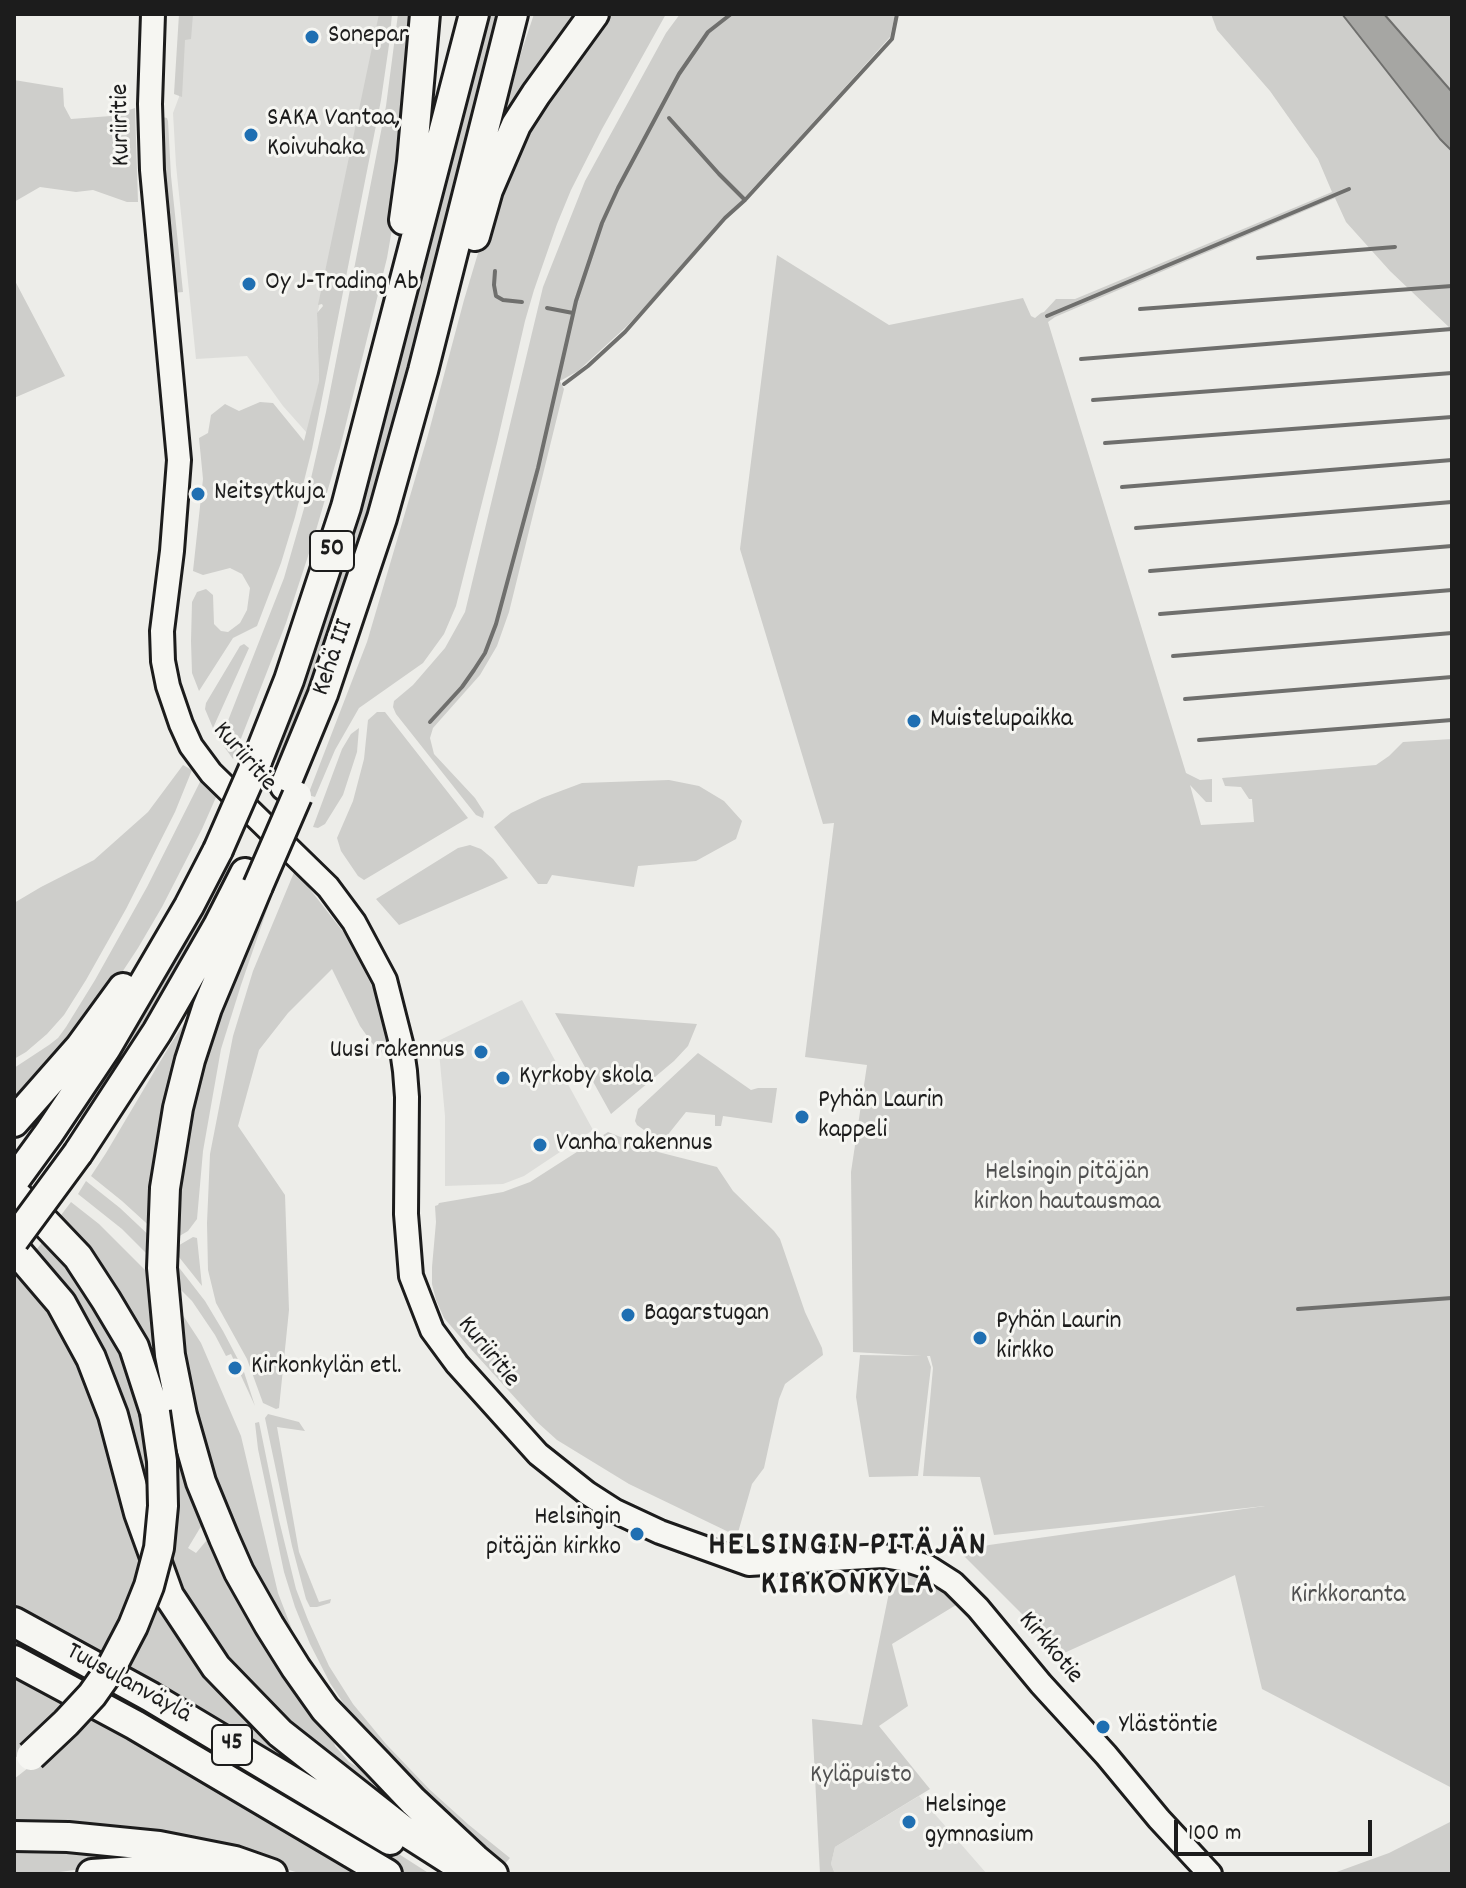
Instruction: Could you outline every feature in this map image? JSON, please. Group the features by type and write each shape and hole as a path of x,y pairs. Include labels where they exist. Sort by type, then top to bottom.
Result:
{"highway":[{"path":"390,336 412,162 425,14"},
{"name":"Kehä III","path":"14,1181 106,1048 189,906 218,850 289,680 346,507 474,14"},
{"name":"Kehä III","path":"14,1240 78,1153 157,1032 218,926 252,880 291,791 302,745 323,694 382,518 423,371 513,14"},
{"path":"423,371 455,305 488,190 516,125 594,14"},
{"path":"252,880 190,1060 178,1108 165,1188 162,1268 170,1355 182,1415 201,1482 239,1572 296,1668 325,1709 413,1801 493,1874"},
{"path":"17,1119 80,1047 189,906"},
{"path":"14,1193 78,1257 134,1347 155,1412 162,1461 163,1506 159,1548 149,1586 111,1668 66,1723 23,1761"},
{"path":"14,1248 61,1303 91,1358 113,1415 139,1513 169,1596 216,1667 280,1733 329,1773 403,1830 472,1874"},
{"name":"Tuusulanväylä","path":"14,1622 151,1697 445,1874"},
{"name":"Tuusulanväylä","path":"14,1660 135,1725 387,1874"},
{"path":"14,1836 68,1837 159,1846 235,1861 272,1874"},
{"path":"92,1874 180,1868 234,1874"}],"street":[{"name":"Kuriiritie","path":"153,14 150,104 152,170 179,460 162,631 168,686 191,746 211,773 328,887 354,922 385,980 405,1071 406,1214 411,1276 432,1330 474,1383 538,1454"},
{"name":"Kirkkotie","path":"538,1454 615,1511 660,1532 749,1564 883,1556 928,1567 953,1583 978,1608 1106,1755 1196,1869"}],"shaded area":[{"path":"184,14 380,14 317,316 319,382 307,433 247,356 196,359 173,113 179,97"},
{"path":"1342,14 1384,14 1452,92 1452,151 1440,139"},
{"name":"Kyrkoby skola","path":"522,1000 593,1130 524,1176 503,1184 445,1186 445,1116 438,1041"},
{"name":"Helsinge gymnasium","path":"919,1796 987,1874 835,1874 831,1864 835,1847"}],"green space":[{"path":"179,14 193,14 191,39 185,40 182,97 174,94"},
{"path":"379,14 392,14 381,100 312,449 295,517 257,626 233,638 199,691 192,673 192,602 197,592 206,589 213,595 214,624 221,631 228,632 240,623 247,610 250,588 242,574 230,568 203,575 193,571 203,479 199,438 208,433 211,415 225,404 239,411 260,402 273,403 304,441 319,381 317,313 323,306 318,305"},
{"path":"398,14 416,14 400,183 387,258 340,448 312,544 286,623 233,759 220,741 284,578 305,505 386,106"},
{"path":"488,14 499,14 396,415 347,582 281,763 275,759 275,753 339,579 378,444"},
{"path":"534,14 585,14 498,135 521,53"},
{"path":"606,14 666,14 602,129 557,224 525,321 456,606 444,634 423,663 359,708 335,750 315,797 308,795 367,642 493,203 515,147"},
{"path":"680,14 895,14 890,37 838,95 627,326 578,371 560,381 564,389 509,612 497,646 480,675 433,728 430,738 434,754 475,798 484,812 483,818 476,815 396,714 394,701 413,685 445,648 465,612 543,287 585,181 666,33"},
{"name":"Helsingin pitäjän kirkon hautausmaa","path":"1211,14 1342,14 1452,151 1452,330 1390,271 1346,222 1335,198 1048,322 1186,773 1200,780 1212,779 1212,802 1206,802 1190,785 1201,825 1254,822 1252,799 1241,787 1225,786 1222,778 1376,765 1403,742 1452,739 1452,1788 1262,1689 1235,1575 1062,1654 961,1553 989,1545 1265,1506 994,1535 980,1477 923,1476 933,1368 930,1356 927,1356 931,1367 918,1476 869,1477 856,1397 860,1355 922,1356 853,1352 851,1172 867,1065 805,1057 834,823 823,824 740,549 777,255 889,325 1023,298 1031,316 1035,318 1056,299 1075,299 1332,192 1318,159 1270,91 1217,30"},
{"path":"1384,14 1452,14 1452,92 1394,26"},
{"path":"14,80 63,88 64,106 71,119 111,116 135,108 138,202 127,202 93,190 76,192 40,187 14,202"},
{"path":"162,117 168,121 183,292 173,293 161,140"},
{"path":"14,279 65,376 14,398"},
{"path":"244,644 249,648 213,728 205,709 206,703"},
{"path":"377,712 385,712 468,818 364,880 341,851 337,838 353,801 364,759 368,720"},
{"path":"359,728 357,752 343,795 325,824 313,827 342,749 351,734"},
{"path":"183,765 192,770 175,812 86,980 64,1015 47,1034 14,1059 14,903 94,860 148,812"},
{"path":"202,778 217,795 162,907 90,1021 14,1111 14,1068 58,1038 66,1027 147,887"},
{"path":"669,780 699,786 724,801 742,821 736,839 696,861 638,866 634,887 552,875 547,884 538,884 494,827 511,813 582,783"},
{"path":"470,845 493,859 508,878 399,925 376,899 458,848"},
{"path":"226,861 234,864 223,889 159,1006 86,1119 81,1118 79,1115 176,958"},
{"path":"295,870 348,938 375,992 392,1052 383,1054 372,1043 360,1026 332,969 288,1013 259,1050 238,1126 285,1195 289,1310 279,1408 276,1409 263,1403 247,1359 216,1303 208,1270 207,1223 210,1154 233,1036 253,971"},
{"path":"265,892 271,898 221,1049 203,1151 197,1219 188,1231 171,1241 196,1064"},
{"path":"555,1013 697,1024 688,1046 674,1061 611,1114"},
{"path":"192,1014 155,1231 91,1176"},
{"path":"698,1053 751,1090 777,1088 772,1123 723,1116 721,1126 715,1126 715,1115 686,1112 666,1137 651,1135 637,1125 638,1109"},
{"path":"608,1132 658,1152 717,1167 733,1191 780,1239 805,1312 822,1348 823,1355 785,1384 764,1468 752,1484 737,1536 629,1484 557,1440 469,1347 444,1318 436,1300 432,1284 435,1206 503,1192 530,1182"},
{"path":"86,1181 155,1241 155,1262 122,1229 78,1194"},
{"path":"71,1202 99,1224 155,1280 206,1518 188,1548 196,1553 212,1534 331,1731 335,1746 349,1762 367,1769 441,1844 378,1802 230,1671 169,1569 164,1422 55,1223"},
{"path":"48,1235 120,1338 147,1410 154,1528 32,1255"},
{"path":"193,1237 197,1238 202,1286 175,1252 176,1247"},
{"path":"170,1256 205,1301 223,1331 243,1369 255,1406 231,1354 226,1356 192,1301 175,1284"},
{"path":"21,1269 51,1307 79,1357 147,1563 107,1659 14,1608 14,1277"},
{"path":"173,1300 201,1343 241,1436 278,1593 315,1680 275,1621 199,1455"},
{"path":"268,1414 299,1422 305,1431 277,1427 299,1552 319,1602 331,1599 330,1603 317,1607 310,1607 306,1599 292,1546 265,1418"},
{"path":"259,1422 296,1589 329,1666 353,1704 386,1744 429,1789 510,1858 502,1867 377,1747 330,1683 310,1644 284,1572 258,1449 255,1423"},
{"name":"Kyläpuisto","path":"894,1568 922,1574 937,1584 956,1605 892,1644 908,1706 879,1726 930,1789 835,1847 831,1864 835,1874 820,1874 812,1719 862,1725"},
{"path":"157,1590 323,1779 123,1667"},
{"path":"14,1678 72,1709 14,1759"},
{"path":"109,1688 377,1840 430,1874 405,1874 102,1697"},
{"path":"87,1716 360,1874 303,1874 235,1855 14,1830 14,1779 65,1739"},
{"path":"1452,1821 1452,1874 1331,1874 1389,1853"},
{"path":"14,1845 134,1853 129,1863 44,1874 14,1874"}],"waterway":[{"path":"430,722 474,670 485,653 496,624 538,468 576,301 602,223 679,74 708,32 731,14"},
{"path":"564,384 625,332 725,218 892,39 897,14"},
{"path":"669,118 745,200"},
{"path":"1047,316 1349,189"},
{"path":"1258,258 1395,247"},
{"path":"495,271 496,296 522,302"},
{"path":"1140,309 1452,286"},
{"path":"547,308 573,313"},
{"path":"1081,359 1452,329"},
{"path":"1093,400 1452,373"},
{"path":"1105,443 1452,417"},
{"path":"1122,487 1452,460"},
{"path":"1136,528 1452,502"},
{"path":"1150,571 1452,546"},
{"path":"1160,614 1452,590"},
{"path":"1173,656 1452,633"},
{"path":"1185,699 1452,677"},
{"path":"1199,740 1452,720"},
{"path":"1298,1309 1452,1298"}],"place":[{"name":"Sonepar","path":"312,37"},
{"name":"SAKA Vantaa, Koivuhaka","path":"251,135"},
{"name":"Oy J-Trading Ab","path":"249,284"},
{"name":"Neitsytkuja","path":"198,494"},
{"name":"Muistelupaikka","path":"914,721"},
{"name":"Uusi rakennus","path":"481,1052"},
{"name":"Kyrkoby skola","path":"503,1078"},
{"name":"Pyhän Laurin kappeli","path":"802,1117"},
{"name":"Vanha rakennus","path":"540,1145"},
{"name":"Bagarstugan","path":"628,1315"},
{"name":"Pyhän Laurin kirkko","path":"980,1338"},
{"name":"Kirkonkylän etl.","path":"235,1368"},
{"name":"Helsingin pitäjän kirkko","path":"637,1534"},
{"name":"Ylästöntie","path":"1103,1727"},
{"name":"Helsinge gymnasium","path":"909,1822"}],"district":[{"name":"HELSINGIN PITÄJÄN KIRKONKYLÄ","path":"848,1568"}],"park label":[{"name":"Kirkkoranta","path":"1348,1597"}]}
